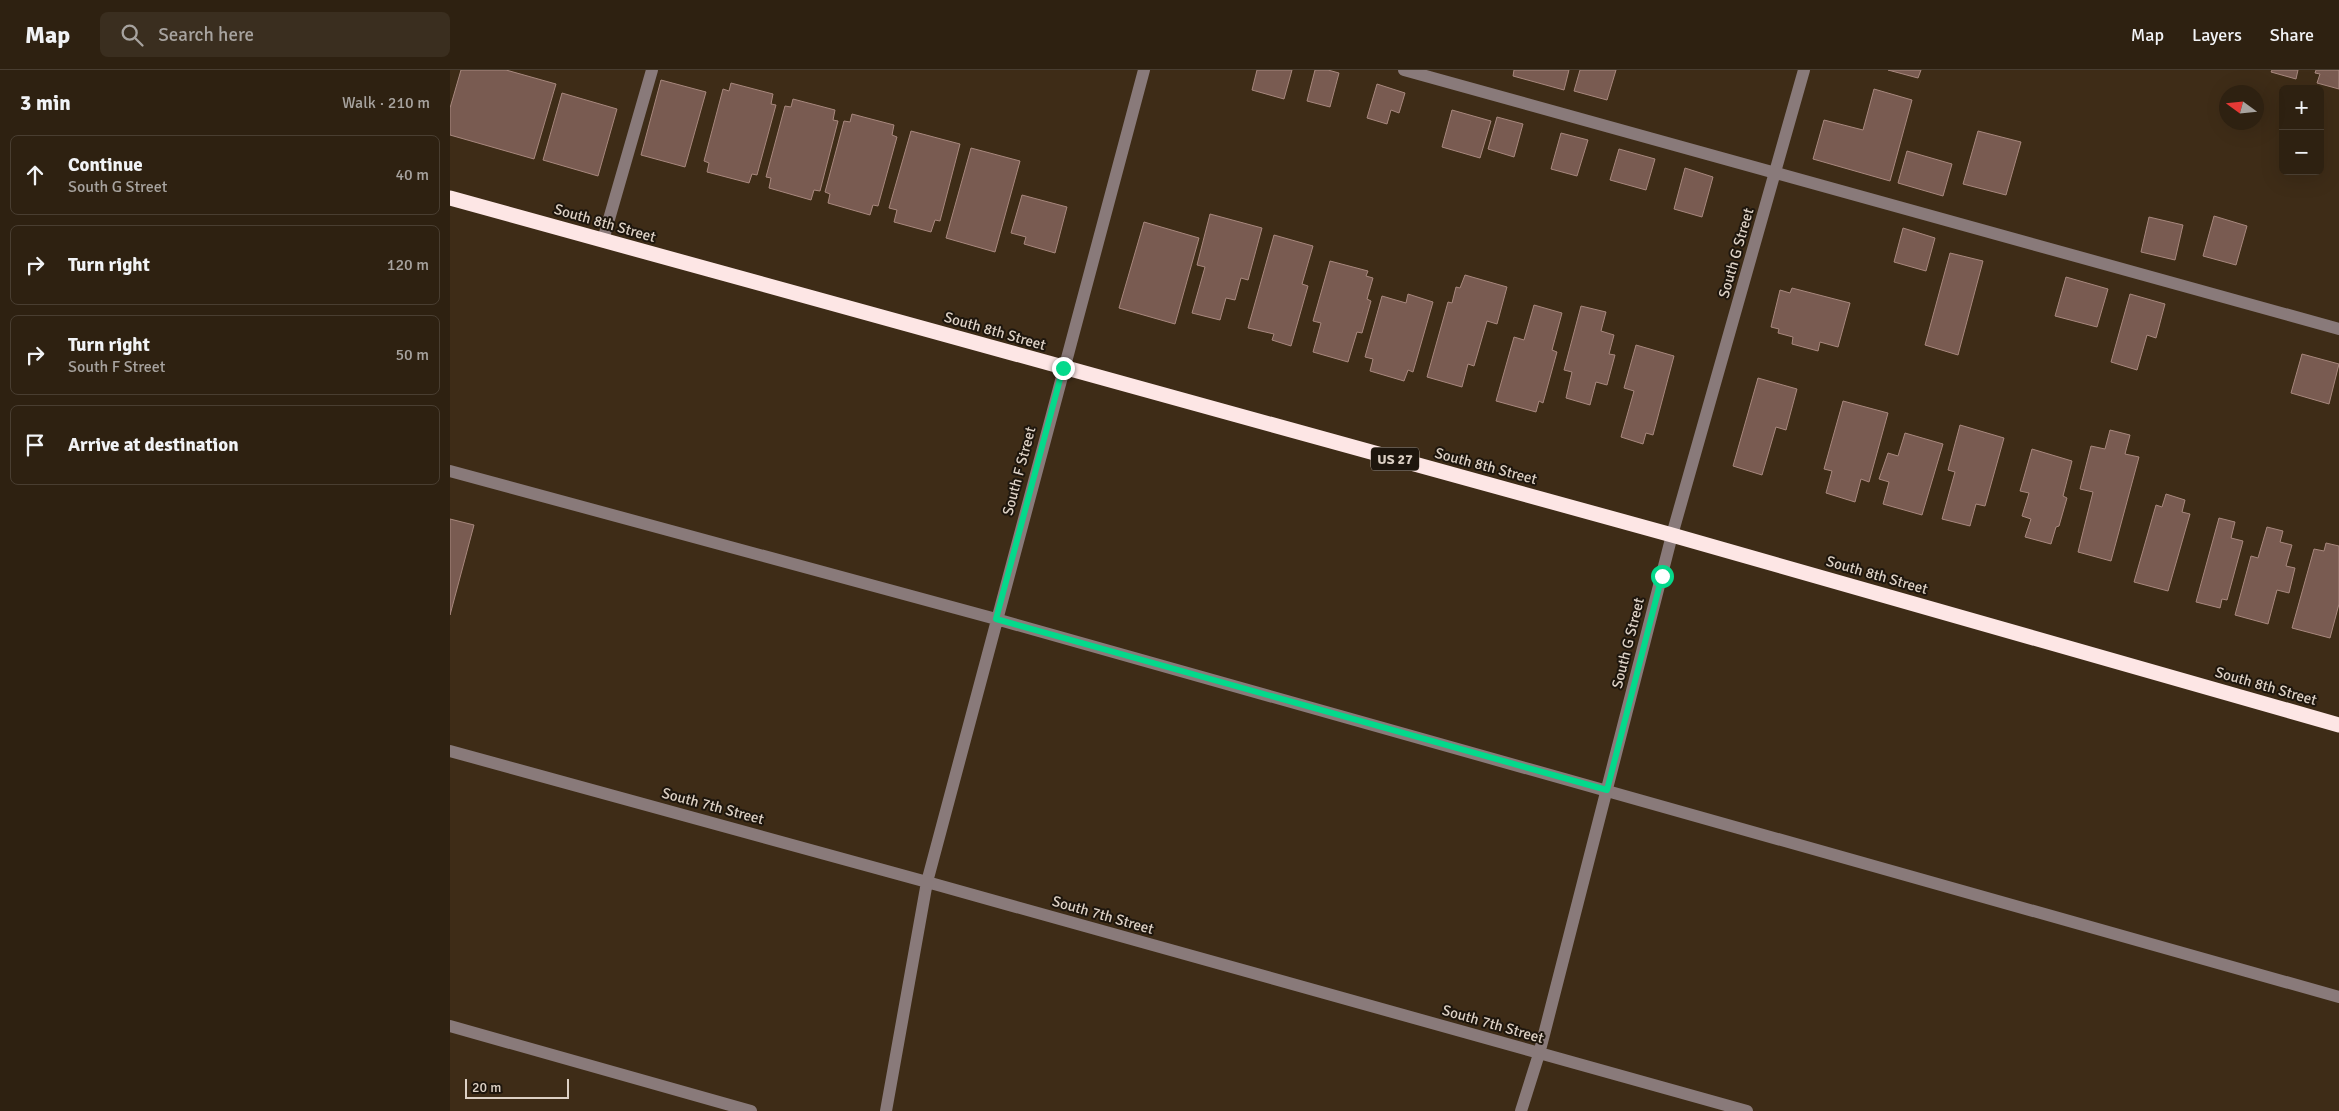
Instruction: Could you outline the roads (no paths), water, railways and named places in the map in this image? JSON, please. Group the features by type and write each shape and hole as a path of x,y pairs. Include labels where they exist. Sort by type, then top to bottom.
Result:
{"highway":[{"name":"South 8th Street","path":"450,198 1672,535 2339,725"}],"street":[{"path":"603,240 652,70"},
{"name":"South F Street","path":"886,1111 926,882 1144,70"},
{"path":"1404,70 2339,329"},
{"name":"South G Street","path":"1521,1111 1539,1054 1672,535 1804,70"},
{"path":"450,470 996,619 2339,997"},
{"name":"South 7th Street","path":"450,751 1747,1111"},
{"path":"450,1026 751,1111"}]}
